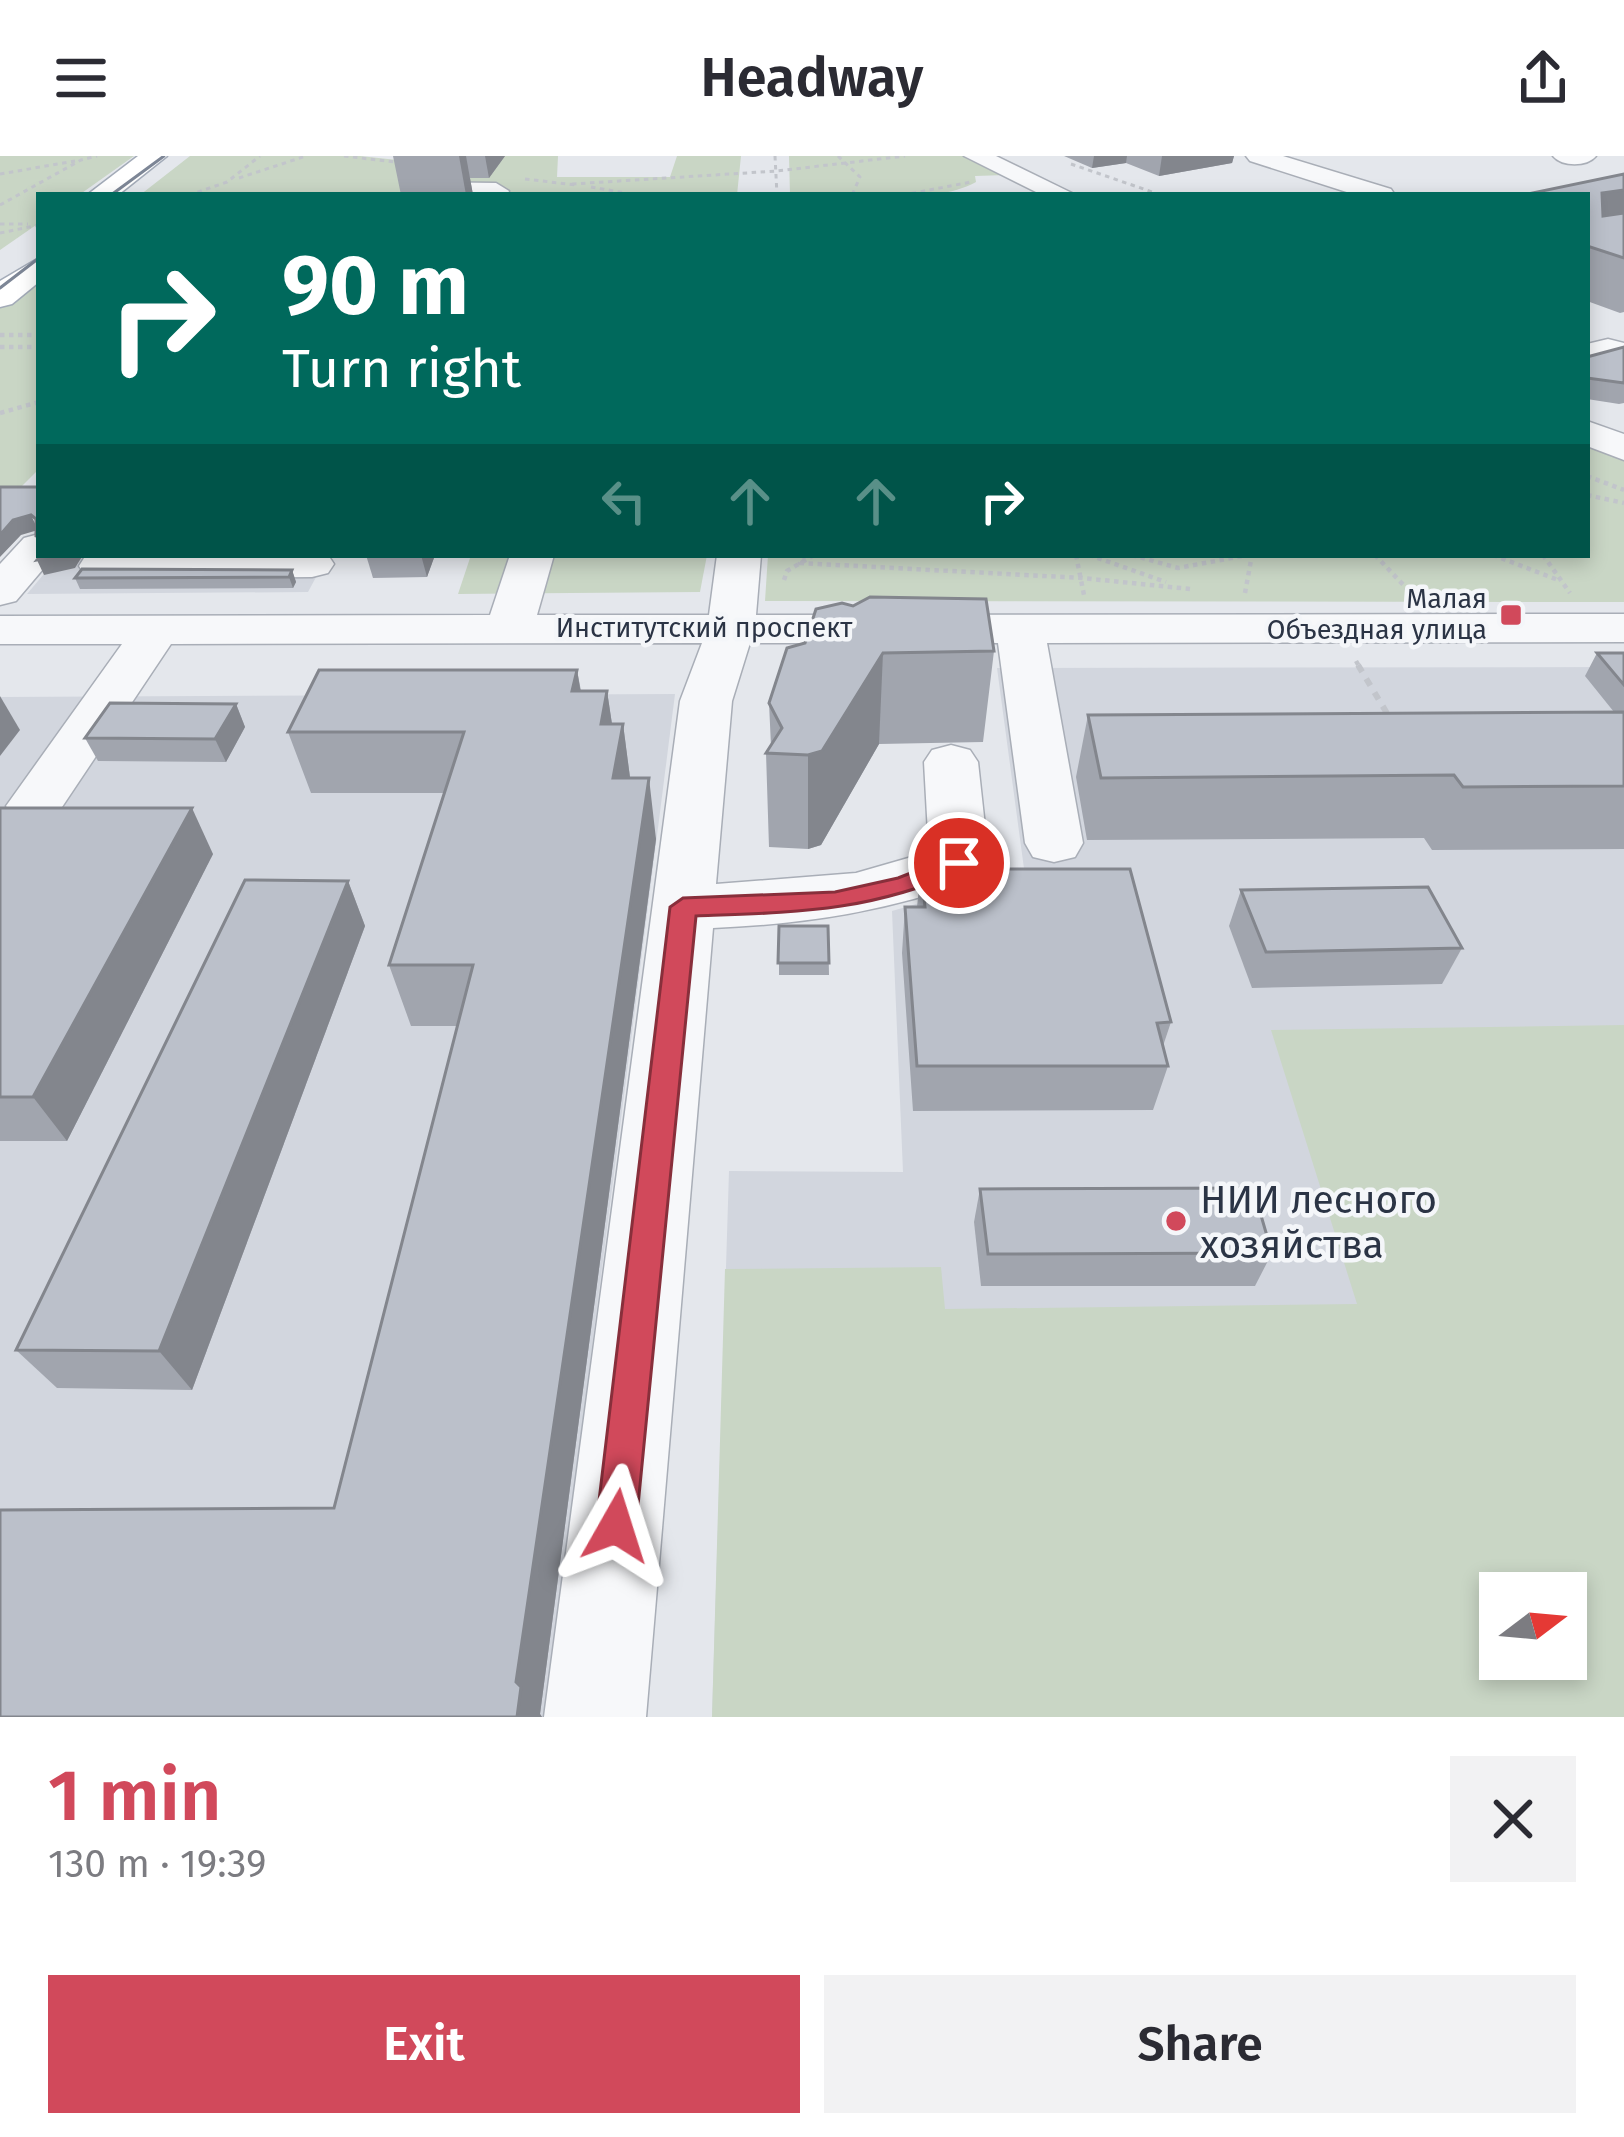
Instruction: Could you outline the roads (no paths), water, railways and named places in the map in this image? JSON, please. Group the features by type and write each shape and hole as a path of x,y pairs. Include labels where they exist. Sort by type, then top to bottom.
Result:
{"main road":[{"path":"105,192 154,156"},
{"path":"137,192 184,156"},
{"path":"0,269 36,242"},
{"path":"0,297 36,269"}],"street":[{"path":"1258,156 1372,192"},
{"path":"1564,156 1584,156"},
{"path":"971,165 1054,192"},
{"path":"417,190 496,192"},
{"path":"1590,354 1607,350 1624,353"},
{"path":"1590,433 1624,448"},
{"path":"1,598 36,551"},
{"path":"108,558 101,566 315,559"},
{"path":"509,628 531,558"},
{"path":"596,1717 706,701 756,607 740,558"},
{"path":"276,629 315,559"},
{"name":"Институтский проспект","path":"1,598 157,629 509,628 756,607 1021,628 1624,628"},
{"path":"1021,628 1054,843"},
{"path":"34,806 157,629"},
{"path":"683,907 835,901 904,886 959,863 951,762"}],"tram line":[{"path":"115,192 164,156"},
{"path":"0,288 36,260"}],"place":[{"name":"Малая Объездная улица","path":"1511,615"},
{"name":"НИИ лесного хозяйства","path":"1176,1221"}]}
